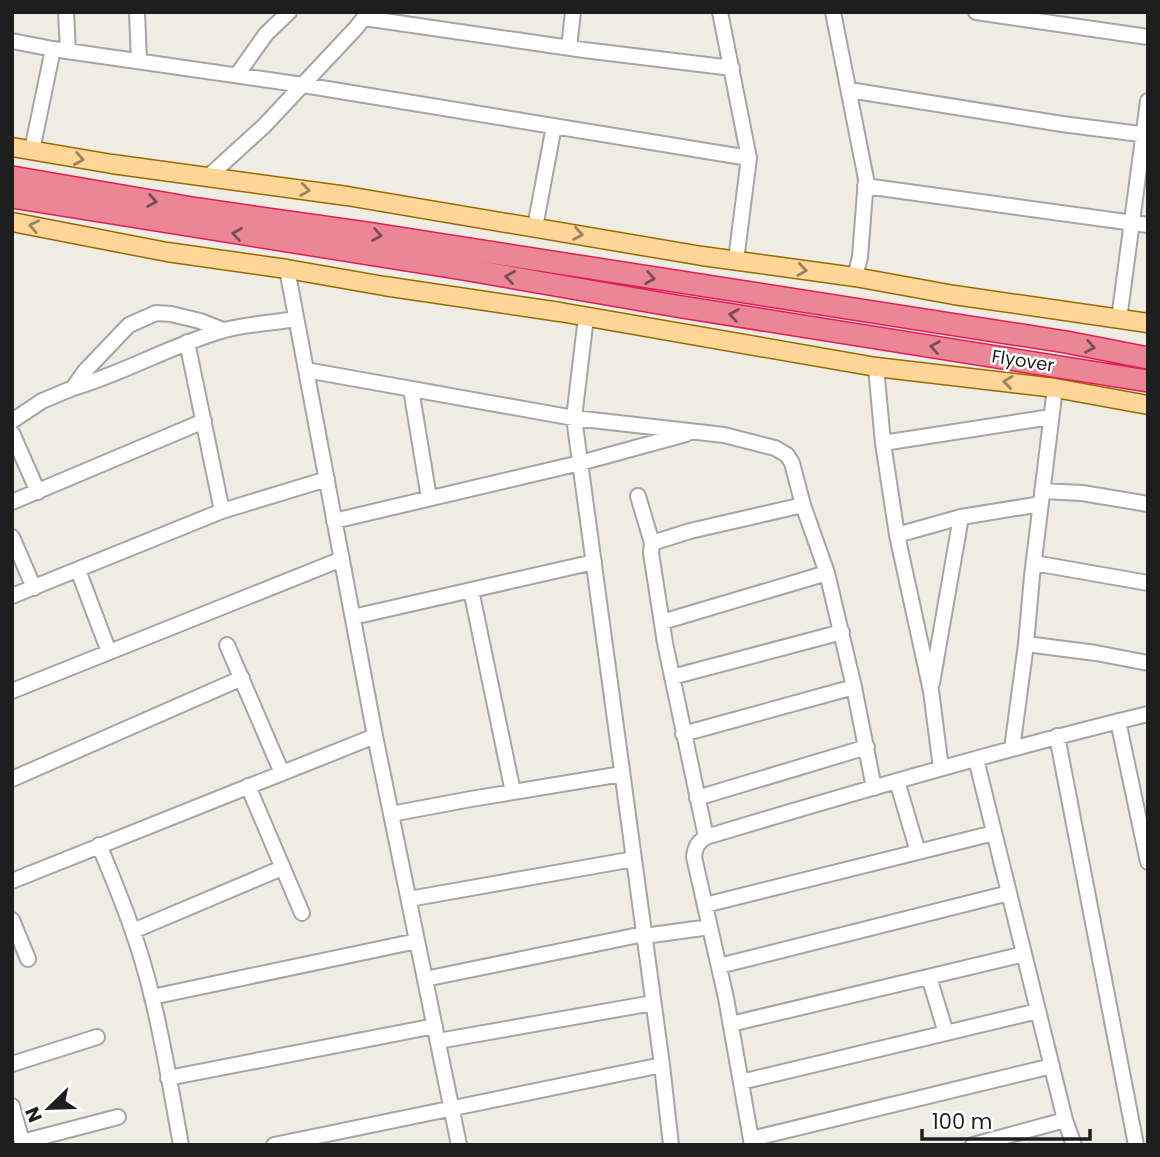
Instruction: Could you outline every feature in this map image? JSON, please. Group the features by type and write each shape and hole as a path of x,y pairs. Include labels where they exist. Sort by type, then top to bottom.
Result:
{"highway":[{"name":"Flyover","path":"12,177 198,209 1066,342 1148,358"},
{"name":"Flyover","path":"12,197 1148,382"}],"main road":[{"path":"12,147 112,164 347,196 954,295 1148,323"},
{"path":"12,222 167,252 560,312 876,367 1055,388 1148,405"}],"street":[{"path":"32,150 61,50 66,12"},
{"path":"137,12 139,61"},
{"path":"237,75 266,34 289,12"},
{"path":"569,48 573,12"},
{"path":"720,12 749,158 736,260"},
{"path":"833,12 866,179 860,257 855,277"},
{"path":"976,12 1148,37"},
{"path":"208,177 264,126 366,15 569,48 732,68"},
{"path":"12,41 303,85 749,158"},
{"path":"849,90 1062,124 1146,134"},
{"path":"1118,319 1146,134 1148,101"},
{"path":"536,227 554,126"},
{"path":"865,186 1148,225"},
{"path":"287,269 375,736 459,1145"},
{"path":"73,388 85,371 129,325 156,313 200,321 223,330"},
{"path":"586,317 574,418 671,1145"},
{"path":"12,421 42,401 187,342 223,330 296,319"},
{"path":"187,342 222,511"},
{"path":"876,367 883,443 897,535 931,691 941,768"},
{"path":"306,370 574,418 724,435 775,448 786,455 792,463 803,505 827,573 874,788"},
{"path":"1012,748 1055,388"},
{"path":"411,389 429,498"},
{"path":"883,443 1051,416"},
{"path":"12,502 204,421"},
{"path":"334,521 580,463 694,432"},
{"path":"12,433 38,492"},
{"path":"12,596 222,511 327,480"},
{"path":"897,535 1042,498 1082,494 1148,504"},
{"path":"638,496 652,543 651,553 672,677 706,837"},
{"path":"652,543 690,531 803,505"},
{"path":"931,691 961,517"},
{"path":"12,537 34,588"},
{"path":"12,691 342,559"},
{"path":"353,617 594,562"},
{"path":"1034,563 1148,583"},
{"path":"78,570 109,652"},
{"path":"662,622 827,573"},
{"path":"471,590 513,792"},
{"path":"672,677 842,632"},
{"path":"1026,643 1148,663"},
{"path":"227,645 282,773"},
{"path":"12,779 242,678"},
{"path":"683,734 854,687"},
{"path":"1052,1066 752,1142 731,1024 694,848 706,837 1012,748 1148,714"},
{"path":"1118,722 1148,862"},
{"path":"12,881 375,736"},
{"path":"1057,736 1136,1145"},
{"path":"697,798 867,747"},
{"path":"976,759 1065,1121 1074,1145"},
{"path":"391,814 622,774"},
{"path":"897,781 918,852"},
{"path":"248,786 302,913"},
{"path":"705,905 995,832"},
{"path":"99,845 133,932 152,997 181,1145"},
{"path":"409,899 634,859"},
{"path":"133,932 282,868"},
{"path":"719,965 1009,893"},
{"path":"12,920 29,959"},
{"path":"425,979 644,935 710,927"},
{"path":"152,997 417,941"},
{"path":"731,1024 1024,954"},
{"path":"929,977 946,1033"},
{"path":"168,1077 653,1003"},
{"path":"741,1083 1038,1011"},
{"path":"12,1064 97,1037"},
{"path":"274,1145 662,1065"},
{"path":"12,1106 22,1143 118,1117"},
{"path":"973,1145 1065,1121"}]}
